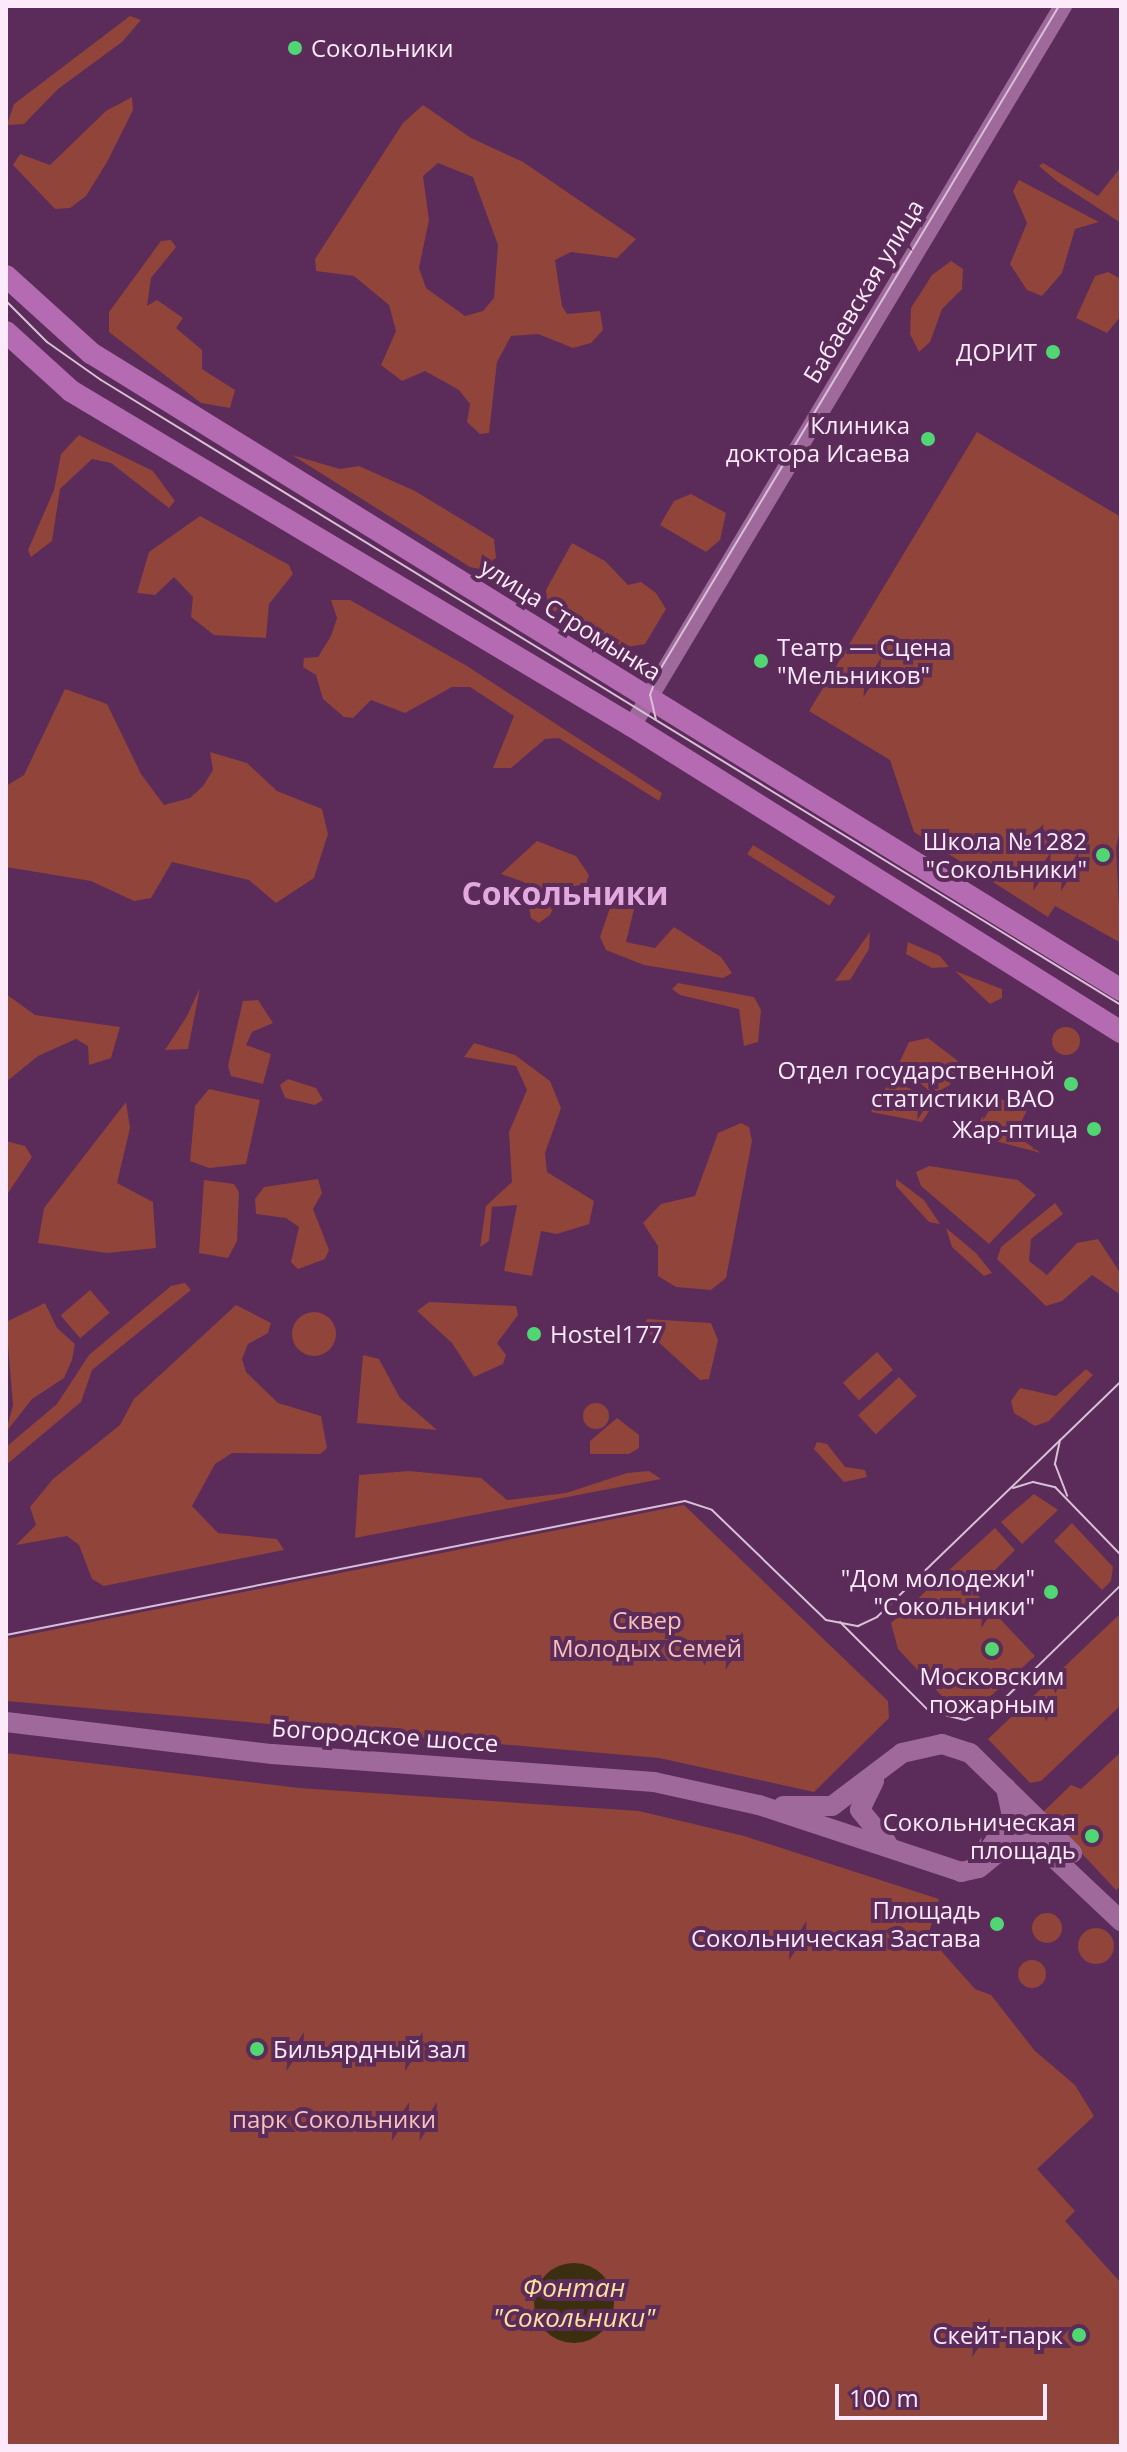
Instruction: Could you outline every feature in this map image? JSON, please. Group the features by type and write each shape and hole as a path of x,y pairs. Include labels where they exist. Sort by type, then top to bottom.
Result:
{"main road":[{"name":"улица Стромынка","path":"6,276 91,353 1121,990"},
{"path":"6,332 71,391 632,726 1121,1032"},
{"name":"Богородское шоссе","path":"6,1722 272,1754 602,1775 759,1805 950,1869"},
{"path":"896,1850 866,1824 860,1810 886,1765 917,1746 955,1746 1006,1788 1121,1908"},
{"name":"Богородское шоссе","path":"759,1805 832,1806 886,1765"},
{"path":"950,1869 968,1862 1011,1823 1006,1788"},
{"path":"950,1869 973,1871 1005,1845 1024,1840 1045,1845 1121,1921"}],"street":[{"name":"Бабаевская улица","path":"632,726 1063,6"}],"green space":[{"path":"130,16 141,20 122,42 58,89 24,124 7,125 14,104"},
{"path":"132,97 133,110 107,162 86,196 70,208 55,209 13,165 20,154 50,165 106,111"},
{"path":"423,105 471,138 523,162 636,239 617,258 571,252 555,260 562,306 567,314 600,311 603,330 591,343 573,348 538,334 511,336 497,362 489,433 480,434 467,422 470,404 459,390 425,371 402,381 381,365 396,331 389,305 354,276 316,271 315,259 403,123","holes":["438,163 473,177 498,245 494,298 483,311 465,316 426,288 419,268 429,220 423,176"]},
{"path":"1043,163 1098,196 1121,167 1121,223 1058,182 1039,166"},
{"path":"1019,180 1099,222 1075,229 1062,273 1042,296 1027,290 1010,264 1027,223 1013,191"},
{"path":"171,240 176,247 151,278 147,306 157,300 183,318 176,328 202,350 202,369 235,390 230,408 201,403 109,332 109,312 161,241"},
{"path":"951,261 963,269 962,289 942,309 930,342 919,352 910,334 911,308 932,275"},
{"path":"1108,272 1121,279 1121,316 1107,333 1076,318 1095,276"},
{"path":"977,432 1121,517 1121,825 1116,848 1121,943 1055,906 1048,917 914,832 890,760 809,711"},
{"path":"79,435 153,471 175,501 169,508 111,463 92,459 60,489 52,541 31,557 28,550 54,490 61,454"},
{"path":"292,455 340,469 359,466 415,491 494,539 496,558 480,569 470,567"},
{"path":"691,494 726,513 720,540 706,552 660,525 674,501"},
{"path":"200,516 289,565 293,574 269,604 266,638 214,635 191,617 193,597 174,577 155,595 137,593 149,552"},
{"path":"572,543 605,561 628,585 641,582 656,593 666,609 645,644 628,647 601,640 548,607 546,590"},
{"path":"331,600 350,600 467,666 662,793 659,801 559,738 545,739 511,768 493,768 514,716 470,687 452,687 405,713 371,700 353,718 344,717 323,699 316,675 303,667 304,658 318,657 331,636 337,618"},
{"path":"65,689 107,704 141,774 164,805 190,798 203,786 213,770 210,752 247,763 277,791 322,809 328,834 314,878 276,903 249,880 172,862 151,898 134,901 91,881 6,867 6,786 24,775"},
{"path":"537,841 576,856 589,875 586,884 562,888 550,915 539,923 531,918 524,882 501,874"},
{"path":"753,845 835,896 829,906 747,854"},
{"path":"615,893 635,905 626,942 655,948 674,927 721,957 732,973 723,978 644,965 606,950 600,937"},
{"path":"870,932 869,949 850,980 835,981"},
{"path":"908,942 940,956 949,967 932,968 906,954"},
{"path":"955,971 1002,989 1002,998 990,1004"},
{"path":"678,983 754,997 761,1010 758,1042 744,1046 739,1009 680,995 672,989"},
{"path":"200,988 188,1049 165,1050 187,1016"},
{"path":"6,994 35,1015 120,1027 111,1058 89,1065 88,1046 76,1039 38,1056 6,1082"},
{"path":"258,1000 273,1023 252,1032 246,1045 271,1054 263,1084 231,1076 228,1066 243,1001"},
{"path":"1066,1027 1076,1031 1080,1041 1076,1051 1066,1055 1056,1051 1052,1041 1056,1031"},
{"path":"928,1038 958,1061 950,1085 933,1094 898,1065 909,1042"},
{"path":"474,1043 515,1055 550,1081 561,1108 545,1153 547,1172 594,1201 589,1224 557,1234 541,1231 532,1276 504,1271 517,1205 492,1207 489,1241 480,1247 486,1206 512,1182 509,1132 527,1090 516,1066 464,1057"},
{"path":"892,1078 934,1103 922,1122 871,1112"},
{"path":"288,1079 316,1088 323,1100 315,1105 285,1098 280,1085"},
{"path":"209,1089 260,1100 246,1164 209,1168 190,1161 195,1106"},
{"path":"1001,1099 1027,1110 1015,1135 1041,1153 973,1135 986,1110"},
{"path":"126,1102 130,1128 117,1183 153,1202 156,1248 107,1253 38,1243 44,1208"},
{"path":"741,1123 749,1127 752,1141 726,1278 711,1290 676,1287 658,1276 658,1246 643,1223 661,1204 695,1196 718,1133"},
{"path":"6,1141 25,1146 32,1157 6,1196"},
{"path":"929,1166 1018,1180 1036,1195 989,1244 921,1186 916,1172"},
{"path":"318,1179 322,1193 313,1209 329,1250 325,1259 298,1269 291,1262 299,1227 286,1218 256,1214 255,1199 264,1187"},
{"path":"896,1179 924,1200 940,1224 929,1222 896,1186"},
{"path":"204,1180 234,1184 239,1192 237,1241 228,1258 199,1253"},
{"path":"1055,1203 1063,1214 1031,1239 1029,1261 1047,1275 1077,1243 1098,1239 1121,1274 1121,1295 1092,1275 1062,1301 1046,1306 997,1259 1001,1247"},
{"path":"946,1228 976,1253 992,1273 984,1276 952,1247"},
{"path":"185,1283 191,1290 92,1370 81,1402 6,1465 6,1447 57,1404 89,1355 171,1286"},
{"path":"90,1290 110,1313 80,1338 61,1316"},
{"path":"429,1302 516,1306 518,1315 497,1343 506,1355 503,1364 474,1377 452,1343 417,1311"},
{"path":"45,1303 57,1328 75,1344 72,1360 64,1378 32,1399 6,1432 13,1405 6,1322"},
{"path":"236,1305 271,1323 268,1333 248,1344 242,1359 246,1372 278,1403 321,1416 327,1448 320,1454 232,1453 215,1464 192,1506 218,1533 277,1539 284,1550 104,1586 92,1579 79,1545 67,1536 16,1545 36,1525 30,1507 53,1479 120,1425 134,1399"},
{"path":"314,1312 329,1319 336,1334 329,1349 314,1356 299,1349 292,1334 299,1319"},
{"path":"647,1319 711,1323 718,1340 709,1379 700,1380 643,1328"},
{"path":"877,1352 893,1370 859,1401 843,1383"},
{"path":"363,1355 379,1359 400,1398 437,1430 357,1423"},
{"path":"1086,1369 1093,1375 1049,1421 1035,1426 1014,1413 1011,1401 1020,1388 1056,1396"},
{"path":"899,1377 917,1396 876,1434 858,1415"},
{"path":"596,1403 605,1407 609,1416 605,1425 596,1429 587,1425 583,1416 587,1407"},
{"path":"617,1418 639,1435 639,1448 629,1454 590,1454 590,1441"},
{"path":"817,1442 827,1444 845,1467 865,1470 867,1477 844,1482 814,1449"},
{"path":"409,1471 481,1478 507,1500 566,1493 627,1473 649,1471 661,1479 355,1538 359,1475"},
{"path":"1034,1494 1058,1510 1022,1544 1001,1522"},
{"name":"Сквер Молодых Семей","path":"684,1505 888,1701 889,1718 814,1792 659,1758 6,1701 6,1639"},
{"path":"1072,1523 1113,1567 1111,1581 1102,1590 1054,1541"},
{"path":"995,1528 1015,1550 974,1591 1035,1656 983,1703 952,1707 898,1649 891,1623"},
{"path":"1121,1613 1121,1705 1041,1781 1030,1783 988,1739"},
{"name":"Сокольническая площадь","path":"1121,1752 1121,1886 1116,1890 1043,1812 1071,1785 1081,1789"},
{"name":"парк Сокольники","path":"6,1753 299,1788 639,1811 744,1836 939,1899 928,1936 975,1989 991,1995 1035,2051 1075,2085 1094,2116 1037,2169 1075,2211 1065,2221 1121,2283 1121,2446 6,2446"},
{"path":"1047,1913 1058,1917 1062,1928 1058,1939 1047,1943 1036,1939 1032,1928 1036,1917"},
{"path":"1096,1928 1109,1933 1114,1946 1109,1959 1096,1964 1083,1959 1078,1946 1083,1933"},
{"path":"1032,1960 1042,1964 1046,1974 1042,1984 1032,1988 1022,1984 1018,1974 1022,1964"}],"water":[{"name":"Фонтан \"Сокольники\"","path":"574,2263 589,2266 602,2275 611,2288 614,2303 611,2318 602,2331 589,2340 574,2343 559,2340 546,2331 537,2318 534,2303 537,2288 546,2275 559,2266"}],"tram line":[{"path":"982,6 1014,6"},
{"path":"656,720 650,695 658,673 1059,6"},
{"path":"6,301 47,342 101,380 1121,1005"},
{"path":"6,1635 685,1501 712,1510 826,1620 858,1626 877,1617 1121,1381"},
{"path":"1060,1440 1055,1464 1067,1496"},
{"path":"1013,1488 1033,1482 1055,1487 1121,1555"},
{"path":"840,1622 929,1711 965,1720 998,1705 1121,1585"}],"place":[{"name":"Сокольники","path":"295,48"},
{"name":"ДОРИТ","path":"1053,352"},
{"name":"Клиника доктора Исаева","path":"928,439"},
{"name":"Театр — Сцена \"Мельников\"","path":"761,661"},
{"name":"Школа №1282 \"Сокольники\"","path":"1103,855"},
{"name":"Отдел государственной статистики ВАО","path":"1071,1084"},
{"name":"Жар-птица","path":"1094,1129"},
{"name":"Hostel177","path":"534,1334"},
{"name":"\"Дом молодежи\" \"Сокольники\"","path":"1051,1592"},
{"name":"Московским пожарным","path":"992,1649"},
{"name":"Сокольническая площадь","path":"1092,1836"},
{"name":"Площадь Сокольническая Застава","path":"997,1924"},
{"name":"Бильярдный зал","path":"257,2049"},
{"name":"Скейт-парк","path":"1079,2335"}],"district":[{"name":"Сокольники","path":"565,893"}]}
